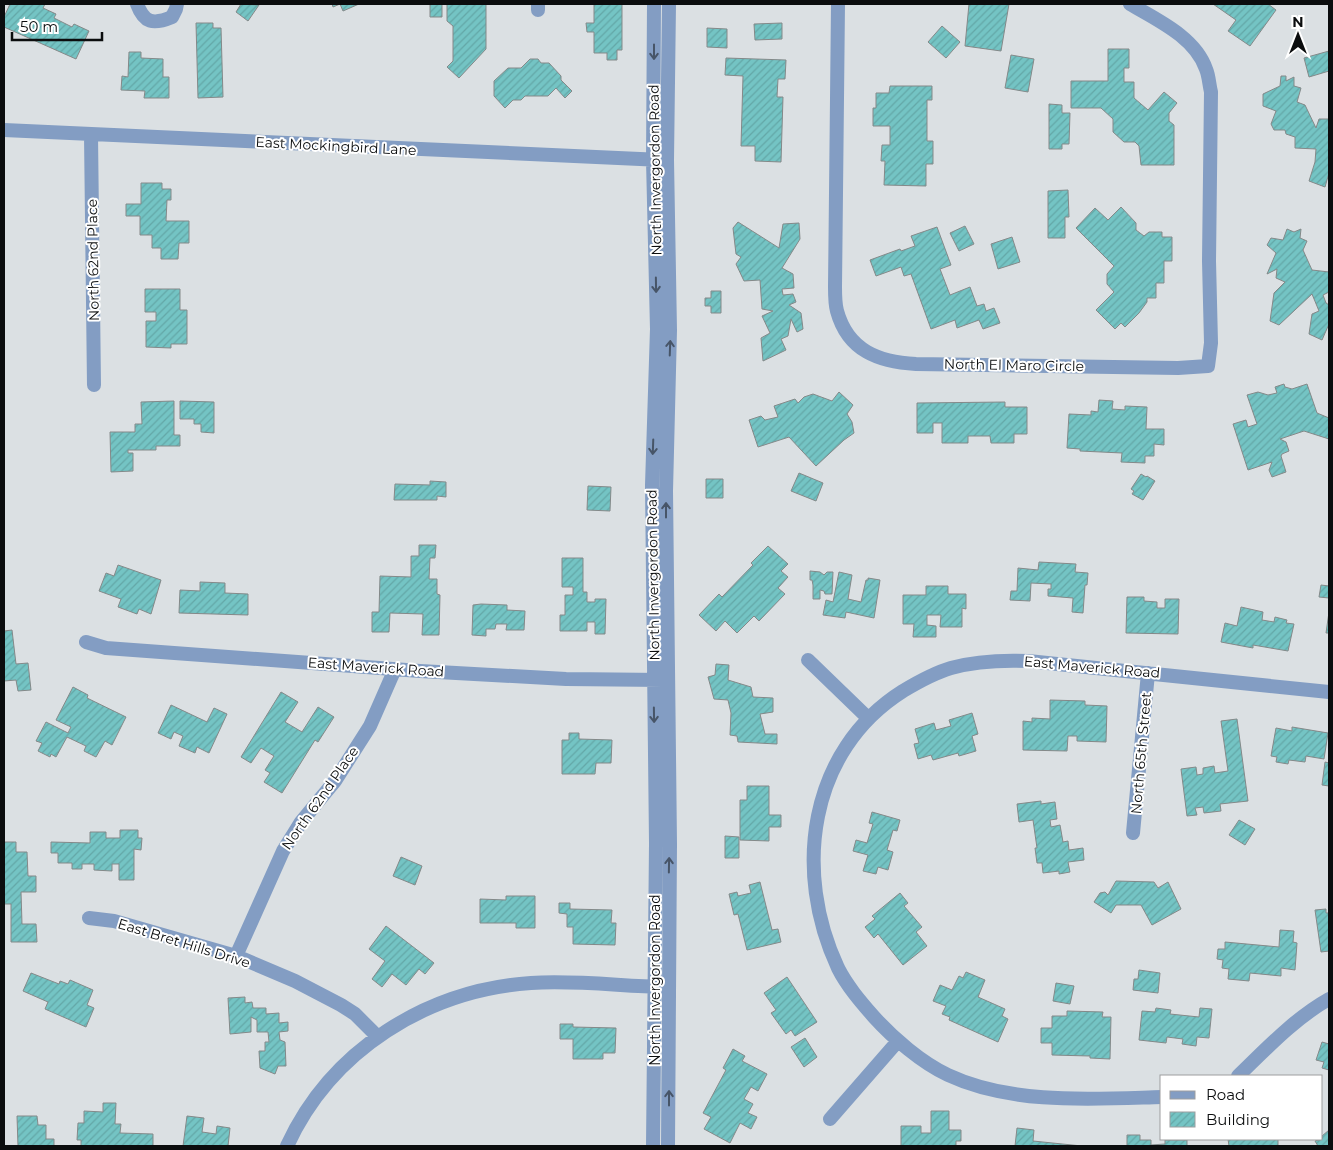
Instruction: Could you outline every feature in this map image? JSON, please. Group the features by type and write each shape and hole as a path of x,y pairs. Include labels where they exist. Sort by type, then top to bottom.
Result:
{"street":[{"path":"137,4 144,18 157,22 172,17 176,10 176,4"},
{"name":"North Invergordon Road","path":"654,4 660,160 670,330 656,843 668,1146"},
{"name":"North Invergordon Road","path":"660,160 669,4"},
{"name":"North El Maro Circle","path":"838,4 836,310 844,331 856,343 869,354 893,363 1178,368 1208,366 1211,343 1209,261 1211,92 1206,68 1197,53 1178,33 1130,4"},
{"name":"East Mockingbird Lane","path":"4,130 660,160"},
{"name":"North 62nd Place","path":"91,135 94,385"},
{"name":"East Maverick Road","path":"86,642 106,648 395,669 566,679 661,680"},
{"path":"808,660 868,718"},
{"name":"East Maverick Road","path":"1160,1097 1028,1096 996,1092 947,1074 898,1041 855,995 838,968 818,908 813,876 813,846 816,823 824,793 843,752 868,718 885,703 913,685 949,668 968,664 1006,660 1028,661 1329,692"},
{"name":"North 62nd Place","path":"236,956 283,852 300,822 335,781 370,726 395,669"},
{"name":"North 65th Street","path":"1134,833 1148,673"},
{"name":"East Bret Hills Drive","path":"89,918 114,921 236,956 295,981 340,1004 355,1014 378,1037"},
{"path":"287,1146 308,1107 352,1057 412,1015 441,1003 488,988 533,983 662,987"},
{"name":"North Invergordon Road","path":"654,1146 662,987"},
{"path":"1239,1075 1311,1009 1329,999"},
{"path":"830,1119 898,1041"}],"building":[{"path":"10,4 45,4 43,8 56,14 54,18 72,27 74,24 89,31 76,59 4,27 4,17"},
{"path":"241,4 259,5 248,21 236,12"},
{"path":"340,4 359,4 343,11"},
{"path":"430,4 442,4 442,17 430,17"},
{"path":"447,4 486,4 486,49 459,78 447,67 453,61 453,26 447,21"},
{"path":"594,4 622,4 622,50 617,50 617,60 607,60 607,53 594,53 594,32 587,32 586,23 594,23"},
{"path":"969,4 1009,4 1001,51 965,46"},
{"path":"1213,4 1268,4 1276,10 1250,46 1228,31 1236,20"},
{"path":"196,23 213,23 213,28 221,28 223,97 198,98"},
{"path":"782,23 782,39 755,40 754,24"},
{"path":"942,26 960,42 946,58 928,42"},
{"path":"707,28 727,29 727,48 707,47"},
{"path":"1108,49 1129,49 1129,68 1124,68 1124,82 1134,82 1134,98 1148,110 1164,92 1177,103 1169,113 1169,121 1174,125 1174,165 1141,165 1139,146 1135,142 1124,142 1113,132 1113,119 1101,108 1071,108 1071,81 1108,81"},
{"path":"1329,51 1329,71 1309,77 1304,58"},
{"path":"129,52 141,52 141,58 163,59 163,77 169,77 169,98 144,98 145,91 121,90 122,76 128,77"},
{"path":"1011,55 1034,59 1028,92 1005,88"},
{"path":"726,58 786,60 785,79 778,79 777,97 783,97 781,162 755,161 755,146 741,146 743,76 725,75"},
{"path":"530,59 538,59 541,63 549,63 561,76 561,80 572,91 565,98 556,88 548,96 525,96 521,100 513,100 505,108 494,96 494,81 508,68 521,68"},
{"path":"1281,76 1286,76 1286,81 1294,77 1294,86 1301,88 1297,102 1305,105 1316,128 1319,119 1329,119 1329,173 1325,187 1309,181 1315,162 1316,149 1295,148 1295,137 1286,134 1285,130 1274,130 1271,124 1276,111 1263,106 1263,94 1280,86"},
{"path":"890,86 932,86 932,100 927,100 927,141 933,141 933,164 926,164 926,186 884,185 885,161 881,161 882,145 890,145 890,126 873,126 873,108 876,108 876,93 889,93"},
{"path":"1049,104 1062,105 1062,113 1070,113 1069,144 1062,144 1062,149 1049,149"},
{"path":"141,183 162,183 162,189 171,189 171,200 167,200 166,221 189,221 189,243 179,243 178,259 161,259 161,248 152,248 152,235 140,235 140,216 126,216 126,204 141,204"},
{"path":"1068,190 1069,217 1065,217 1065,238 1048,238 1048,191"},
{"path":"1121,207 1136,223 1136,230 1144,236 1149,232 1162,232 1162,237 1172,237 1172,261 1164,261 1164,283 1156,283 1156,298 1147,298 1147,302 1139,313 1125,327 1121,323 1115,329 1096,310 1114,292 1107,284 1107,274 1114,266 1076,228 1095,208 1108,220"},
{"path":"738,222 779,248 783,224 799,223 800,239 782,268 793,274 794,288 782,289 783,295 793,294 796,302 789,305 801,313 803,329 797,332 791,319 788,336 781,339 786,350 763,361 761,338 770,333 762,316 773,311 762,309 760,280 744,281 736,264 741,257 736,254 733,228"},
{"path":"965,226 974,244 959,251 950,233"},
{"path":"937,227 951,265 940,269 950,295 970,287 977,306 984,304 986,311 994,308 1000,323 983,329 979,320 957,328 955,320 931,329 911,274 904,276 901,267 876,276 870,260 900,249 901,251 915,246 911,236"},
{"path":"1287,229 1294,232 1301,229 1300,238 1307,241 1303,250 1312,270 1329,272 1329,292 1323,295 1326,303 1329,305 1329,324 1322,340 1309,334 1312,314 1319,311 1312,294 1279,325 1270,321 1274,293 1285,282 1276,278 1277,269 1267,274 1276,253 1267,245 1271,238 1283,240"},
{"path":"1012,237 1020,262 998,269 991,244"},
{"path":"145,289 180,289 180,310 187,310 187,344 171,344 171,348 146,347 146,321 156,321 156,312 145,312"},
{"path":"711,291 721,291 721,313 711,313 711,306 705,306 705,298 711,298"},
{"path":"1284,384 1285,387 1292,389 1307,384 1317,413 1329,418 1329,439 1304,431 1280,439 1286,442 1289,451 1281,456 1286,472 1272,477 1269,470 1272,462 1248,470 1233,424 1246,420 1248,427 1257,424 1247,395 1258,392 1268,395 1277,393 1275,387"},
{"path":"839,392 853,405 847,414 852,422 854,433 816,466 789,437 758,447 749,420 761,416 765,420 778,417 774,406 795,399 798,403 804,397 813,394 832,401"},
{"path":"1099,400 1113,401 1112,409 1125,410 1125,406 1147,407 1146,429 1164,429 1164,445 1154,444 1154,456 1145,456 1145,463 1121,462 1122,453 1080,451 1080,449 1067,448 1069,414 1091,415 1091,411 1098,412"},
{"path":"174,401 174,435 180,435 180,446 156,446 156,450 128,450 128,453 133,453 133,471 111,472 110,432 135,432 135,424 142,424 141,402"},
{"path":"180,401 214,402 214,433 201,432 201,424 194,424 194,419 180,419"},
{"path":"1005,402 1005,407 1027,407 1027,434 1014,434 1014,443 991,443 990,436 968,436 968,443 942,443 942,423 933,423 933,433 917,433 917,403"},
{"path":"799,473 823,483 816,501 791,491"},
{"path":"1141,474 1155,481 1143,500 1132,494 1134,491 1131,489"},
{"path":"706,479 723,479 723,498 706,498"},
{"path":"430,481 446,482 446,497 437,496 437,500 394,500 395,484 430,485"},
{"path":"588,486 611,487 610,511 587,510"},
{"path":"419,545 436,545 435,558 430,558 429,579 437,579 437,594 440,595 439,635 422,635 423,614 390,613 389,632 372,632 372,612 379,612 380,576 411,577 411,556 419,556"},
{"path":"768,546 788,564 781,571 788,577 778,588 785,594 759,621 754,616 737,633 725,621 716,631 699,615 719,594 722,597 753,565 751,563"},
{"path":"562,558 583,558 583,592 587,592 587,602 595,602 595,599 606,599 605,634 595,634 595,622 587,622 587,631 560,631 560,615 565,615 565,595 573,595 573,587 562,587"},
{"path":"1039,562 1076,564 1075,572 1088,573 1083,613 1072,612 1073,598 1048,596 1048,589 1051,589 1051,584 1031,583 1030,601 1010,600 1011,591 1017,591 1018,568 1038,570"},
{"path":"118,565 161,580 151,614 139,609 137,614 118,607 121,599 99,591 106,573 114,576"},
{"path":"810,571 820,572 824,575 827,572 833,572 832,594 825,594 824,591 820,590 820,599 813,599"},
{"path":"839,572 852,575 848,599 861,602 866,580 868,578 880,580 874,618 846,612 845,618 823,615 826,600 833,602"},
{"path":"200,582 225,583 225,593 248,594 248,615 179,613 180,590 200,591"},
{"path":"1321,585 1329,586 1329,598 1319,597"},
{"path":"926,586 948,586 948,594 966,594 966,609 962,608 962,627 940,627 941,615 927,615 927,625 936,626 936,637 913,637 914,624 903,624 903,595 926,595"},
{"path":"1127,597 1144,597 1144,601 1157,602 1157,608 1165,608 1165,599 1179,599 1178,634 1126,633"},
{"path":"473,605 507,605 507,610 525,611 524,630 506,630 507,624 496,624 495,629 486,629 486,636 472,635"},
{"path":"1241,607 1263,612 1262,620 1274,622 1275,617 1287,620 1286,623 1294,624 1288,651 1253,645 1253,648 1221,642 1225,623 1237,626"},
{"path":"1329,612 1329,633 1326,633"},
{"path":"12,630 16,664 28,663 31,690 18,691 16,680 4,681 4,631"},
{"path":"716,664 729,665 728,680 751,687 753,697 773,698 773,712 760,714 765,734 777,734 777,744 738,742 737,736 730,735 731,713 728,700 714,699 708,677 715,675"},
{"path":"73,687 88,695 87,698 126,717 112,745 105,741 96,757 84,751 86,746 67,737 56,757 51,754 50,757 38,751 42,743 36,741 46,722 68,733 71,727 56,720"},
{"path":"281,692 298,702 285,722 302,732 318,707 334,717 318,742 315,740 282,793 264,782 270,773 265,770 274,756 261,748 251,763 241,757"},
{"path":"1050,700 1085,701 1085,705 1107,706 1106,742 1077,741 1077,736 1068,736 1067,751 1023,750 1023,721 1032,722 1032,718 1050,719"},
{"path":"171,705 207,722 214,708 227,714 209,753 197,747 195,753 179,746 183,736 174,732 171,739 158,733"},
{"path":"972,713 978,734 972,736 976,751 959,756 958,753 933,760 931,755 918,759 914,744 919,743 915,729 934,723 936,730 951,726 949,720"},
{"path":"1237,719 1248,801 1220,804 1221,811 1204,813 1203,807 1195,808 1197,815 1187,816 1181,769 1196,767 1197,775 1203,774 1203,768 1214,766 1215,773 1228,771 1221,721"},
{"path":"1292,727 1328,733 1324,759 1306,756 1305,762 1289,760 1288,764 1276,762 1277,757 1271,756 1276,728 1292,731"},
{"path":"569,733 579,733 579,739 612,740 611,763 596,763 595,774 562,774 562,740 569,740"},
{"path":"1325,762 1329,763 1329,786 1322,785"},
{"path":"747,786 769,786 769,815 781,815 781,827 769,827 769,841 740,840 740,800 747,800"},
{"path":"1041,801 1041,804 1055,802 1057,819 1050,820 1051,827 1060,825 1063,842 1068,841 1069,850 1083,848 1084,860 1068,862 1070,872 1059,874 1059,871 1043,873 1042,863 1037,863 1033,820 1019,822 1017,804"},
{"path":"872,812 900,820 897,831 893,830 887,850 893,852 888,870 878,867 876,874 863,871 868,855 853,851 856,840 867,843 873,824 869,823"},
{"path":"1239,820 1255,829 1245,845 1229,835"},
{"path":"120,830 138,830 138,838 142,838 141,850 134,849 134,880 119,880 119,864 112,864 112,871 94,870 94,864 82,864 82,869 72,869 72,863 58,863 58,853 51,853 51,842 90,843 90,832 106,832 106,838 120,838"},
{"path":"725,836 739,837 739,858 725,858"},
{"path":"4,842 16,842 16,852 27,852 28,876 36,876 36,892 21,892 22,924 36,924 37,942 11,942 11,904 4,904"},
{"path":"401,857 422,866 415,885 393,876"},
{"path":"1116,881 1154,882 1158,888 1168,882 1181,909 1152,925 1141,905 1116,905 1111,913 1094,902 1100,893 1105,892 1108,895"},
{"path":"760,882 772,930 778,929 781,942 747,950 738,914 734,915 729,894 737,892 738,896 751,893 749,885"},
{"path":"900,893 908,903 904,906 922,927 916,932 927,946 903,965 878,934 874,938 865,927 875,919 872,916"},
{"path":"506,896 535,896 535,928 516,928 516,923 480,923 480,899 506,900"},
{"path":"559,903 570,903 570,909 612,910 611,923 616,923 615,945 573,944 573,927 567,927 567,914 559,913"},
{"path":"1326,909 1326,913 1329,913 1329,951 1321,952 1315,910"},
{"path":"386,926 434,963 425,974 419,969 406,985 392,974 382,987 372,979 385,961 369,949"},
{"path":"1280,930 1294,931 1293,942 1297,943 1295,970 1281,968 1281,976 1250,973 1249,981 1228,979 1229,969 1222,968 1223,960 1217,959 1218,949 1225,949 1225,942 1279,947"},
{"path":"1139,970 1160,973 1158,993 1133,990 1134,979 1138,979"},
{"path":"966,972 985,980 978,997 1005,1009 1002,1016 1008,1019 998,1042 949,1020 950,1017 942,1014 946,1006 933,1001 940,985 952,990 959,976 963,978"},
{"path":"31,973 59,984 60,981 68,984 70,980 93,990 87,1005 94,1008 86,1027 45,1009 48,1002 23,991"},
{"path":"787,977 817,1022 795,1036 791,1030 786,1034 771,1013 776,1010 764,993"},
{"path":"1056,983 1074,986 1070,1004 1053,1001"},
{"path":"245,997 245,1003 252,1002 253,1008 266,1008 266,1014 279,1013 279,1023 288,1022 288,1031 279,1032 280,1040 285,1042 286,1066 278,1066 275,1074 260,1068 259,1051 265,1051 265,1042 269,1042 268,1032 257,1032 257,1020 251,1017 251,1032 230,1034 228,998"},
{"path":"1156,1008 1171,1010 1170,1014 1199,1017 1200,1008 1212,1009 1209,1038 1197,1037 1196,1046 1182,1044 1183,1039 1167,1037 1166,1043 1139,1040 1142,1011 1155,1012"},
{"path":"1067,1011 1103,1012 1102,1017 1111,1017 1110,1059 1090,1058 1090,1056 1052,1055 1052,1043 1041,1043 1041,1028 1052,1028 1052,1016 1067,1016"},
{"path":"560,1024 573,1024 573,1027 616,1028 615,1053 603,1053 603,1059 573,1059 573,1039 560,1039"},
{"path":"805,1038 817,1057 804,1067 791,1047"},
{"path":"1322,1042 1329,1044 1329,1070 1322,1068 1324,1062 1316,1060"},
{"path":"733,1049 745,1056 742,1061 767,1074 758,1091 751,1087 744,1099 753,1104 748,1113 757,1117 751,1129 740,1123 730,1143 704,1129 711,1117 703,1113 726,1070 723,1068"},
{"path":"103,1103 116,1103 115,1124 121,1124 120,1133 153,1134 153,1146 81,1146 81,1140 77,1140 78,1123 84,1123 84,1111 103,1112"},
{"path":"931,1111 949,1111 949,1130 961,1130 961,1141 956,1141 956,1146 901,1146 901,1126 921,1126 921,1133 931,1133"},
{"path":"17,1116 37,1116 38,1125 46,1125 46,1139 54,1139 54,1146 18,1146"},
{"path":"187,1116 204,1118 202,1132 216,1134 217,1126 230,1128 228,1146 183,1146"},
{"path":"1017,1128 1034,1130 1033,1141 1082,1146 1015,1146"},
{"path":"1329,1130 1329,1146 1318,1146 1315,1141 1323,1140 1323,1135"},
{"path":"1127,1135 1140,1135 1140,1140 1151,1140 1151,1145 1165,1144 1165,1140 1187,1140 1187,1146 1127,1146"},
{"path":"1228,1140 1278,1140 1278,1146 1229,1146"}]}
